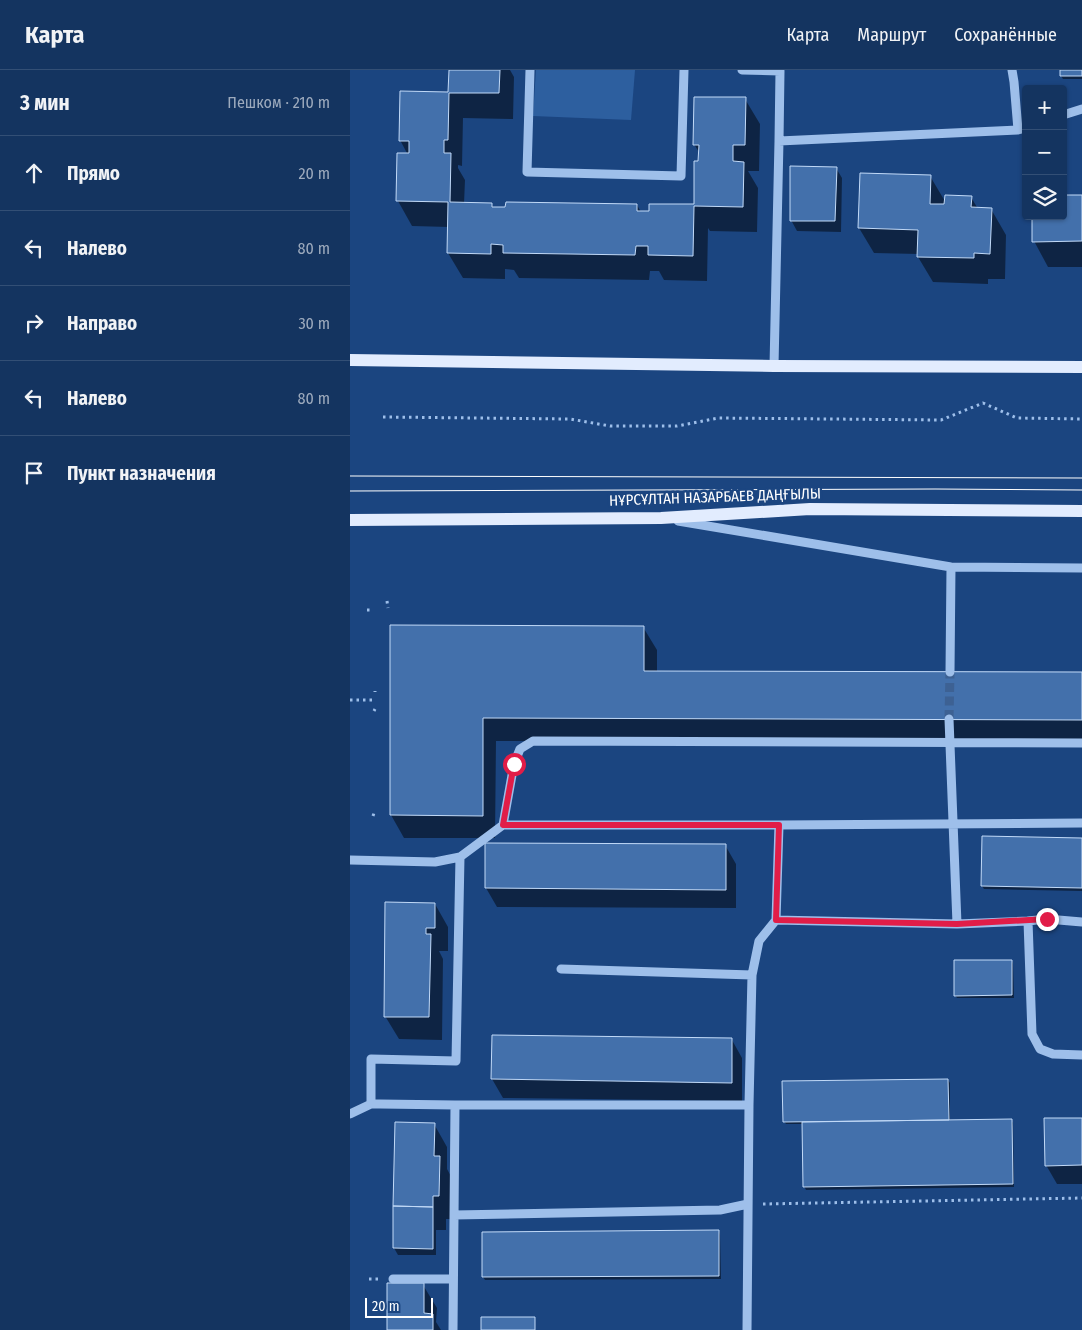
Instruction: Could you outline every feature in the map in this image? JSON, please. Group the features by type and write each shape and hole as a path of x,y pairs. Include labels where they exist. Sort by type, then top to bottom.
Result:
{"main road":[{"path":"350,360 774,366 1082,366"},
{"name":"НҰРСҰЛТАН НАЗАРБАЕВ ДАҢҒЫЛЫ","path":"350,520 661,518 810,509 1082,511"}],"street":[{"path":"530,70 527,172 682,176 684,70"},
{"path":"742,70 781,70 774,366"},
{"path":"779,141 1022,129 1012,70"},
{"path":"1067,114 1082,109"},
{"path":"661,518 951,567 1082,568"},
{"path":"950,672 951,567"},
{"path":"949,719 957,924"},
{"path":"503,825 514,764 520,749 533,741 1082,743"},
{"path":"350,860 435,862 460,858 503,825 1082,822"},
{"path":"747,1330 752,975 759,941 776,920 779,825"},
{"path":"371,1104 371,1059 456,1061 460,858"},
{"path":"776,920 957,924 1047,919 1082,922"},
{"path":"1028,921 1032,1034 1040,1048 1053,1054 1082,1055"},
{"path":"561,969 752,975"},
{"path":"350,1114 371,1104 749,1105"},
{"path":"453,1330 455,1105"},
{"path":"454,1215 720,1210 748,1204"},
{"path":"393,1279 453,1279"}],"path":[{"path":"383,417 570,420 610,426 677,426 718,418 941,420 983,403 1017,418 1082,419"},
{"path":"387,601 388,608"},
{"path":"367,610 373,610"},
{"path":"350,700 374,700"},
{"path":"748,1204 1082,1198"}],"shaded area":[{"path":"536,70 635,70 631,120 533,116"}],"building":[{"path":"449,70 500,70 499,93 449,93 448,140 444,140 444,153 451,153 450,202 492,203 492,207 505,207 506,202 637,204 637,211 649,211 649,204 694,204 694,161 698,161 699,145 693,145 694,97 746,97 745,145 733,145 733,161 744,162 743,207 694,206 693,256 648,255 648,246 636,246 635,255 503,253 503,245 491,244 491,254 447,253 448,202 396,201 397,153 409,153 409,141 399,141 400,91 448,92"},
{"path":"1060,70 1082,70 1082,76 1060,76"},
{"path":"790,166 837,167 835,221 790,221"},
{"path":"860,173 931,175 930,204 944,204 945,195 972,196 971,207 992,208 990,254 974,253 974,258 917,257 918,230 858,228"},
{"path":"1067,195 1082,195 1082,241 1032,242 1032,220 1067,220"},
{"path":"390,625 644,626 644,671 1082,672 1082,720 483,718 483,816 390,815"},
{"path":"982,836 1082,838 1082,888 981,886"},
{"path":"485,843 726,844 726,890 485,888"},
{"path":"385,902 435,903 435,928 426,928 426,934 431,934 429,1017 384,1017"},
{"path":"954,960 1012,960 1012,995 954,996"},
{"path":"492,1035 732,1038 732,1083 491,1079"},
{"path":"948,1079 949,1120 783,1122 782,1081"},
{"path":"1044,1118 1082,1118 1082,1165 1045,1166"},
{"path":"1012,1119 1013,1184 803,1187 802,1122"},
{"path":"395,1122 435,1123 434,1156 440,1156 439,1196 433,1196 433,1207 393,1206"},
{"path":"393,1206 433,1207 433,1249 393,1248"},
{"path":"719,1230 719,1276 482,1277 482,1232"},
{"path":"387,1283 424,1283 424,1313 433,1314 433,1330 387,1330"},
{"path":"481,1317 535,1317 535,1330 481,1330"}],"tunnel":[{"path":"949,719 950,672"}],"tram line":[{"path":"350,476 1082,478"},
{"path":"350,491 1082,490"}],"route":[{"path":"514,764 503,825 779,825 776,920 957,924 1047,919"}]}
